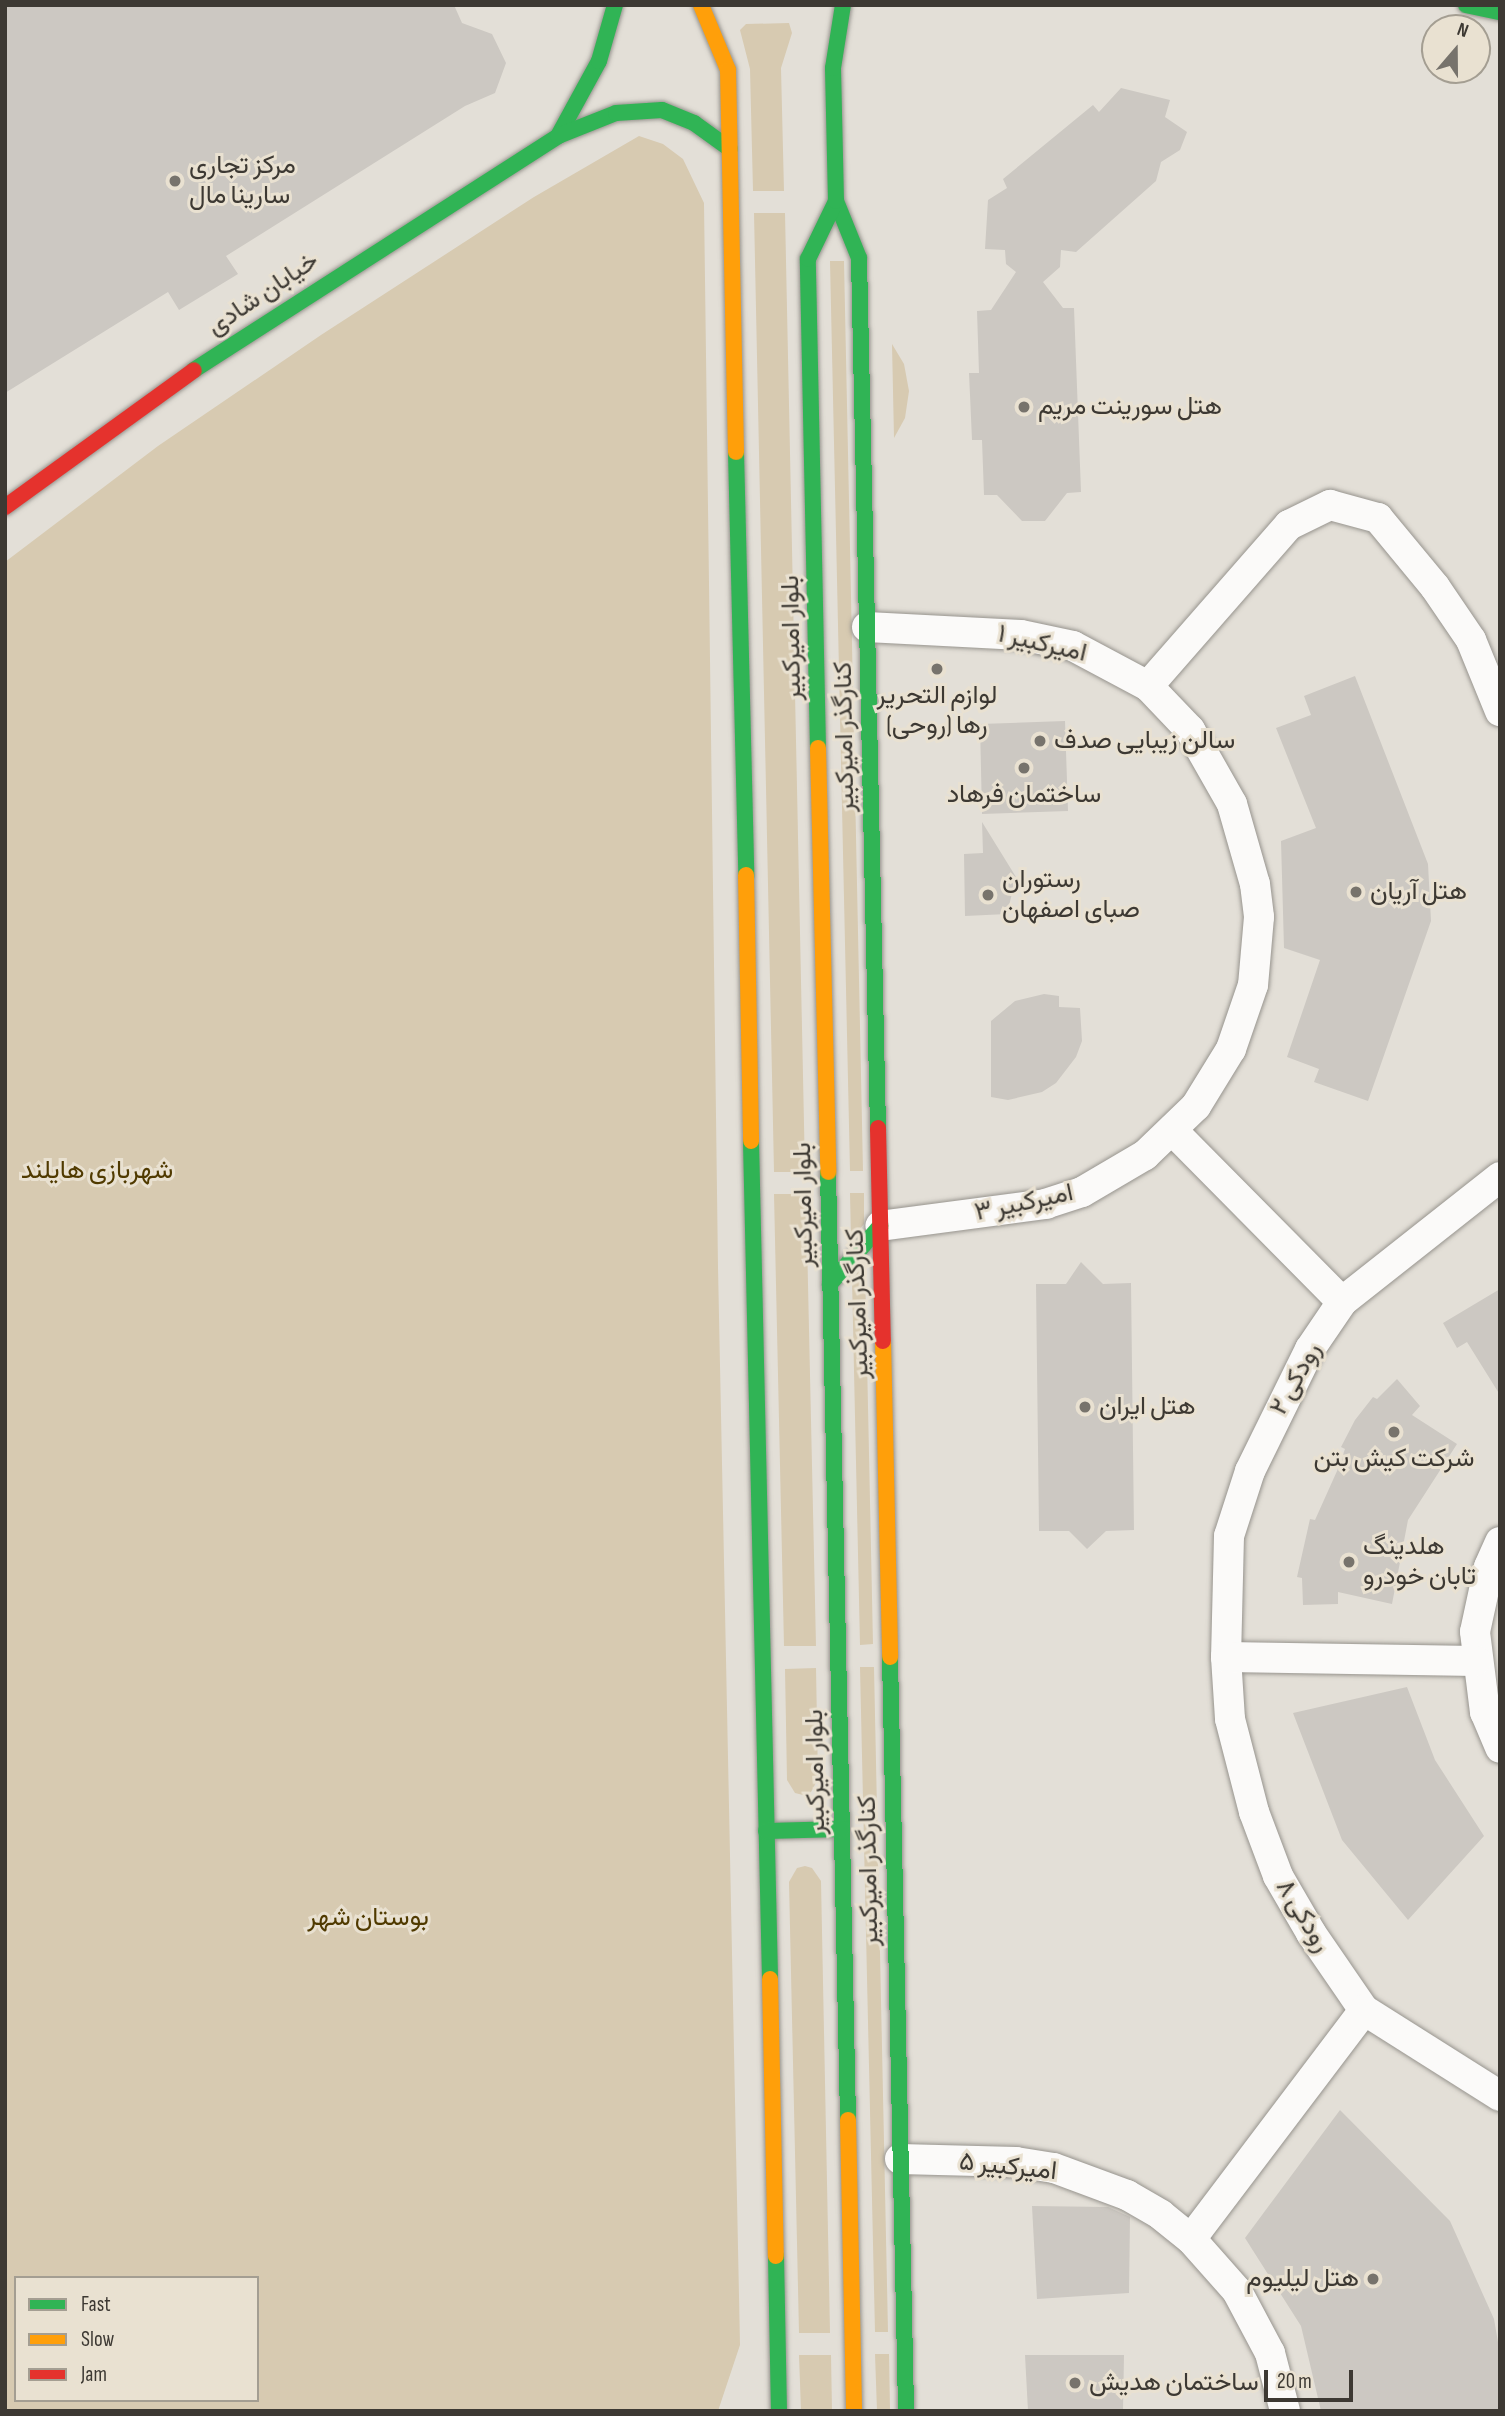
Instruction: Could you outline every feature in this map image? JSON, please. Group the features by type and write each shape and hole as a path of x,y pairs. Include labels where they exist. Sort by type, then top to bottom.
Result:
{"main road":[{"name":"خیابان شادی","path":"558,136 599,61 615,5"},
{"name":"بلوار امیرکبیر","path":"701,5 728,70 779,2411"},
{"name":"بلوار امیرکبیر","path":"843,5 833,68 836,201 808,259 855,2411"},
{"path":"1466,5 1500,12"},
{"name":"خیابان شادی","path":"5,507 133,411 298,300 558,136 616,113 662,110 694,123 730,149"},
{"name":"کنارگذر امیرکبیر","path":"836,201 859,258 880,1226 890,1520 906,2411"},
{"path":"830,1284 880,1226"},
{"path":"766,1831 842,1829"}],"street":[{"path":"1149,686 1289,525 1329,505 1378,518 1436,587 1471,640 1500,711"},
{"name":"امیرکبیر ۱","path":"867,627 1034,638 1073,646 1149,686 1211,761 1232,804 1255,884"},
{"name":"امیرکبیر ۳","path":"880,1226 1046,1204 1114,1175 1173,1131 1216,1078 1244,1017 1258,951 1255,884"},
{"path":"1173,1131 1342,1302"},
{"name":"رودکی ۲","path":"1226,1657 1229,1536 1250,1471 1282,1400 1342,1302 1499,1172"},
{"path":"1500,1542 1489,1567 1475,1632 1476,1661 1485,1712 1500,1748"},
{"path":"1226,1657 1476,1661"},
{"name":"رودکی ۸","path":"1226,1657 1230,1719 1254,1812 1278,1876 1364,2010 1500,2096"},
{"path":"1191,2239 1364,2010"},
{"name":"امیرکبیر ۵","path":"900,2159 1016,2162 1054,2168 1127,2195 1191,2239 1230,2282 1255,2321 1285,2411"}],"green space":[{"path":"789,23 792,33 781,68 784,191 753,191 750,69 740,30 746,24"},
{"name":"بوستان شهر","path":"639,136 663,144 683,159 704,203 718,1267 740,2345 718,2411 5,2411 5,562 158,446 321,335 534,197"},
{"path":"754,213 785,213 805,1172 774,1172"},
{"path":"830,261 844,261 863,1171 850,1171"},
{"path":"892,344 904,364 909,391 905,418 894,438"},
{"path":"850,1193 864,1193 864,1224 851,1239"},
{"path":"774,1194 806,1194 816,1646 784,1646"},
{"path":"865,1264 873,1644 860,1645 852,1279"},
{"path":"860,1667 874,1667 888,2332 875,2332"},
{"path":"816,1668 818,1779 811,1792 803,1795 795,1793 787,1780 785,1669"},
{"path":"797,1868 812,1868 821,1881 830,2333 799,2333 789,1882"},
{"path":"875,2354 889,2354 890,2411 877,2411"},
{"path":"799,2355 831,2355 832,2411 801,2411"}],"building":[{"name":"مرکز تجاری سارینا مال","path":"5,5 454,5 462,23 492,34 506,63 495,93 465,106 226,256 238,274 179,310 168,292 5,393"},
{"path":"1121,88 1170,100 1165,117 1187,132 1180,150 1161,162 1156,181 1076,252 1061,250 1060,267 1043,282 1063,308 1074,308 1081,492 1067,493 1045,521 1022,521 997,495 984,495 982,440 972,440 969,373 979,373 977,311 991,310 1016,272 1006,264 1005,250 985,249 988,200 1007,188 1003,179 1093,105 1099,112"},
{"name":"هتل آریان","path":"1355,676 1428,864 1431,921 1368,1101 1314,1082 1319,1069 1287,1057 1320,960 1284,948 1281,841 1316,828 1276,728 1311,715 1304,696"},
{"name":"ساختمان فرهاد","path":"1065,721 1068,811 982,814 980,724"},
{"name":"رستوران صبای اصفهان","path":"982,822 1016,877 1007,914 965,916 964,854 983,853"},
{"path":"1044,994 1059,996 1059,1007 1080,1008 1082,1041 1076,1057 1056,1083 1042,1092 1008,1100 991,1097 991,1021 1015,1001"},
{"name":"هتل ایران","path":"1081,1262 1103,1284 1131,1283 1134,1530 1106,1531 1087,1549 1069,1531 1039,1531 1036,1284 1066,1284"},
{"path":"1500,1289 1500,1395 1467,1342 1457,1348 1443,1323"},
{"path":"1397,1379 1420,1406 1412,1415 1457,1444 1408,1520 1392,1604 1338,1592 1338,1604 1303,1605 1302,1578 1297,1577 1310,1519 1315,1520 1345,1449 1341,1447 1355,1420 1373,1397 1377,1399"},
{"path":"1407,1687 1435,1760 1484,1836 1408,1920 1342,1840 1293,1713"},
{"name":"هتل لیلیوم","path":"1340,2110 1450,2221 1494,2319 1500,2354 1500,2411 1321,2411 1301,2326 1245,2238"},
{"path":"1032,2206 1108,2207 1130,2217 1129,2293 1037,2299"},
{"name":"ساختمان هدیش","path":"1025,2355 1124,2355 1123,2411 1028,2411"}],"traffic: fast":[{"path":"558,136 599,61 615,5"},
{"path":"818,748 808,259 836,201 833,68 843,5"},
{"path":"1466,5 1500,12"},
{"path":"194,370 558,136 616,113 662,110 694,123 730,149"},
{"path":"836,201 859,258 878,1128"},
{"path":"736,452 746,875"},
{"path":"751,1141 770,1979"},
{"path":"828,1172 848,2120"},
{"path":"830,1284 880,1226"},
{"path":"890,1657 906,2411"},
{"path":"766,1831 842,1829"},
{"path":"776,2256 779,2411"}],"traffic: slow":[{"path":"701,5 728,70 736,452"},
{"path":"818,748 828,1172"},
{"path":"746,875 751,1141"},
{"path":"883,1341 890,1657"},
{"path":"770,1979 776,2256"},
{"path":"848,2120 854,2411"}],"traffic: jam":[{"path":"5,507 194,370"},
{"path":"878,1128 883,1341"}],"place":[{"name":"مرکز تجاری سارینا مال","path":"175,181"},
{"name":"هتل سورینت مريم","path":"1024,407"},
{"name":"لوازم التحریر رها (روحی)","path":"937,669"},
{"name":"سالن زیبایی صدف","path":"1040,741"},
{"name":"ساختمان فرهاد","path":"1024,768"},
{"name":"هتل آریان","path":"1356,892"},
{"name":"رستوران صبای اصفهان","path":"988,895"},
{"name":"هتل ایران","path":"1085,1407"},
{"name":"شرکت کیش بتن","path":"1394,1432"},
{"name":"هلدینگ تابان خودرو","path":"1349,1562"},
{"name":"هتل لیلیوم","path":"1373,2279"},
{"name":"ساختمان هدیش","path":"1075,2383"}],"park label":[{"name":"شهربازی هایلند","path":"97,1171"}]}
